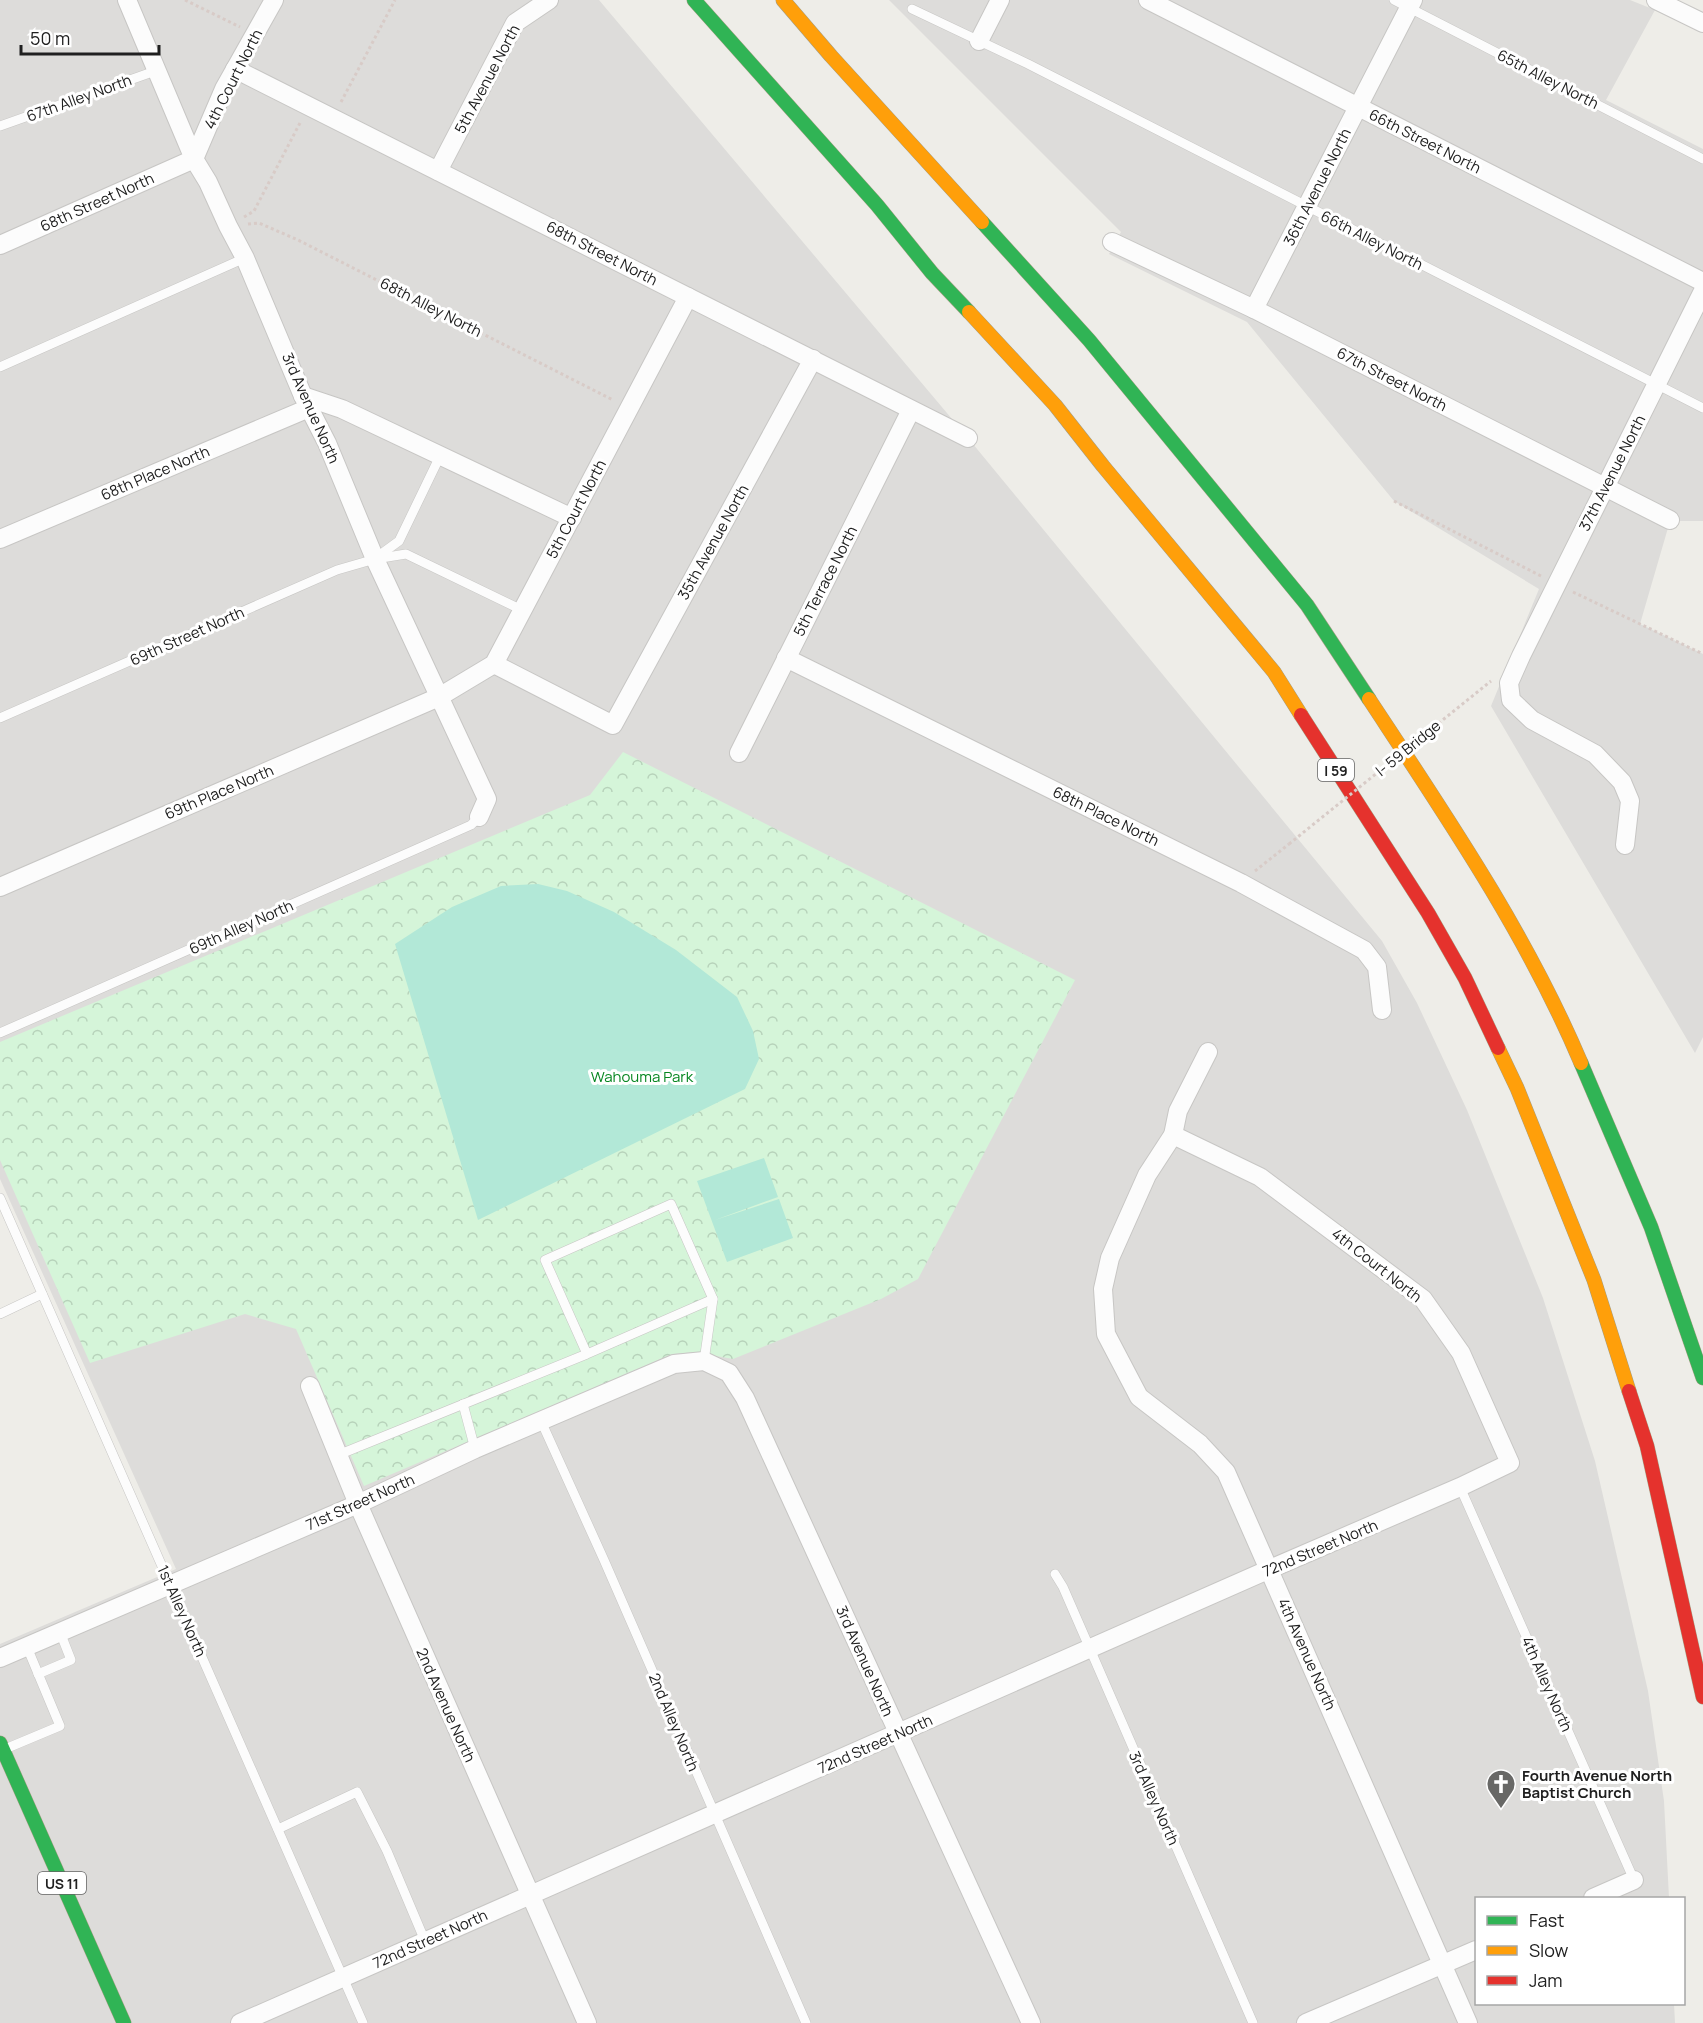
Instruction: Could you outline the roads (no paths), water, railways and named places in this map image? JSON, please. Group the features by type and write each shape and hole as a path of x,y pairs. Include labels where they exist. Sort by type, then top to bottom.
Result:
{"main road":[{"name":"I 59","path":"694,0 878,206 932,273 1055,405 1274,672 1428,913 1465,978 1517,1088 1594,1280 1647,1446 1703,1697"},
{"path":"783,0 1089,340 1307,605 1479,867 1570,1036 1651,1227 1703,1378"},
{"name":"US 11","path":"2,1746 6,1773 124,2023"}],"street":[{"name":"3rd Avenue North","path":"128,0 194,159 208,182 245,258 306,402 327,443 375,559 487,799 479,817"},
{"name":"4th Court North","path":"194,159 224,89 274,0"},
{"name":"5th Avenue North","path":"438,171 514,23 549,0"},
{"path":"979,41 1000,0"},
{"name":"66th Street North","path":"1148,0 1703,282"},
{"path":"1656,0 1703,24"},
{"name":"36th Avenue North","path":"1254,309 1358,107 1406,3"},
{"name":"68th Street North","path":"235,69 968,438"},
{"name":"68th Street North","path":"0,245 194,159"},
{"name":"67th Street North","path":"1112,242 1254,309 1670,520"},
{"name":"37th Avenue North","path":"1625,845 1630,801 1622,782 1595,754 1532,720 1511,700 1509,683 1703,291"},
{"name":"5th Court North","path":"494,664 688,297"},
{"name":"35th Avenue North","path":"494,664 613,725 813,358"},
{"path":"306,402 342,409 572,518"},
{"name":"68th Place North","path":"0,539 306,402"},
{"name":"5th Terrace North","path":"739,753 911,410"},
{"name":"68th Place North","path":"786,658 1241,883 1364,951 1377,968 1382,1011"},
{"path":"439,697 494,664"},
{"name":"69th Place North","path":"0,887 439,697"},
{"name":"4th Avenue North","path":"1208,1052 1178,1111 1173,1135 1147,1175 1110,1258 1103,1289 1106,1334 1139,1396 1200,1444 1226,1472 1468,2023"},
{"name":"4th Court North","path":"1173,1135 1260,1177 1423,1299 1461,1353 1510,1463"},
{"name":"3rd Avenue North","path":"704,1361 729,1373 745,1398 1031,2023"},
{"name":"71st Street North","path":"0,1658 358,1504 475,1449 674,1364 704,1361"},
{"name":"2nd Avenue North","path":"310,1386 358,1504 587,2023"},
{"name":"72nd Street North","path":"240,2023 1510,1463"},
{"path":"1597,1897 1634,1880"},
{"path":"1306,2023 1475,1950"}],"lane":[{"name":"65th Alley North","path":"1406,3 1703,159"},
{"name":"66th Alley North","path":"912,9 1703,408"},
{"name":"67th Alley North","path":"0,126 158,70"},
{"path":"0,367 245,258"},
{"path":"375,559 399,541 441,454"},
{"path":"375,559 406,554 522,610"},
{"name":"69th Street North","path":"0,718 337,570 375,559"},
{"name":"69th Alley North","path":"0,1033 471,825 479,817"},
{"name":"1st Alley North","path":"0,1198 363,2023"},
{"path":"586,1354 545,1260 671,1204 713,1299 704,1361"},
{"path":"0,1314 42,1294"},
{"path":"338,1455 586,1354 713,1299"},
{"path":"463,1404 475,1449"},
{"name":"2nd Alley North","path":"541,1421 806,2023"},
{"name":"4th Alley North","path":"1460,1487 1634,1880"},
{"name":"3rd Alley North","path":"1055,1574 1063,1587 1253,2023"},
{"path":"38,1674 71,1660 60,1632"},
{"path":"2,1746 60,1726 27,1647"},
{"path":"278,1829 357,1792 387,1851 425,1941"}],"place":[{"name":"Fourth Avenue North Baptist Church","path":"1501,1810"}],"park label":[{"name":"Wahouma Park","path":"642,1076"}]}
